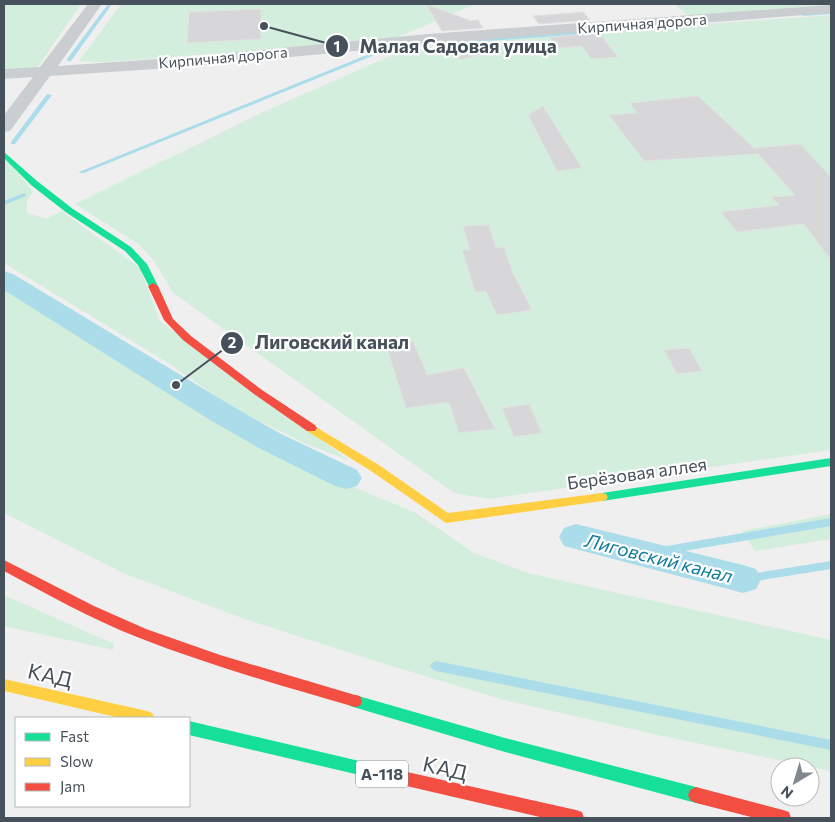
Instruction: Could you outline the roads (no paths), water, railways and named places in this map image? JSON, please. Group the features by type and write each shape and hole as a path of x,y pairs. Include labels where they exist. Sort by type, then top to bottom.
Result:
{"main road":[{"name":"Берёзовая аллея","path":"4,154 34,183 75,209 128,249 142,264 169,320 187,338 258,392 375,468 446,518 683,479 831,462"},
{"path":"4,565 63,597 139,632 230,665 505,745 784,818"},
{"name":"КАД","path":"4,685 143,717"},
{"name":"КАД","path":"190,728 576,818"}],"street":[{"path":"4,127 95,4"},
{"name":"Кирпичная дорога","path":"4,74 196,61 762,9 831,9"}],"waterway":[{"path":"69,60 110,4"},
{"path":"804,15 831,13"},
{"path":"438,43 608,31"},
{"path":"82,172 386,49 424,45"},
{"path":"13,143 49,95"},
{"path":"4,203 24,195"},
{"name":"Лиговский канал","path":"4,279 221,413 270,441 346,478"},
{"path":"643,554 831,522"},
{"name":"Лиговский канал","path":"576,537 743,579"},
{"name":"Лиговский канал","path":"743,579 831,565"},
{"path":"436,666 831,745"}],"place":[{"name":"Малая Садовая улица","path":"264,26"},
{"name":"Лиговский канал","path":"176,385"}]}
